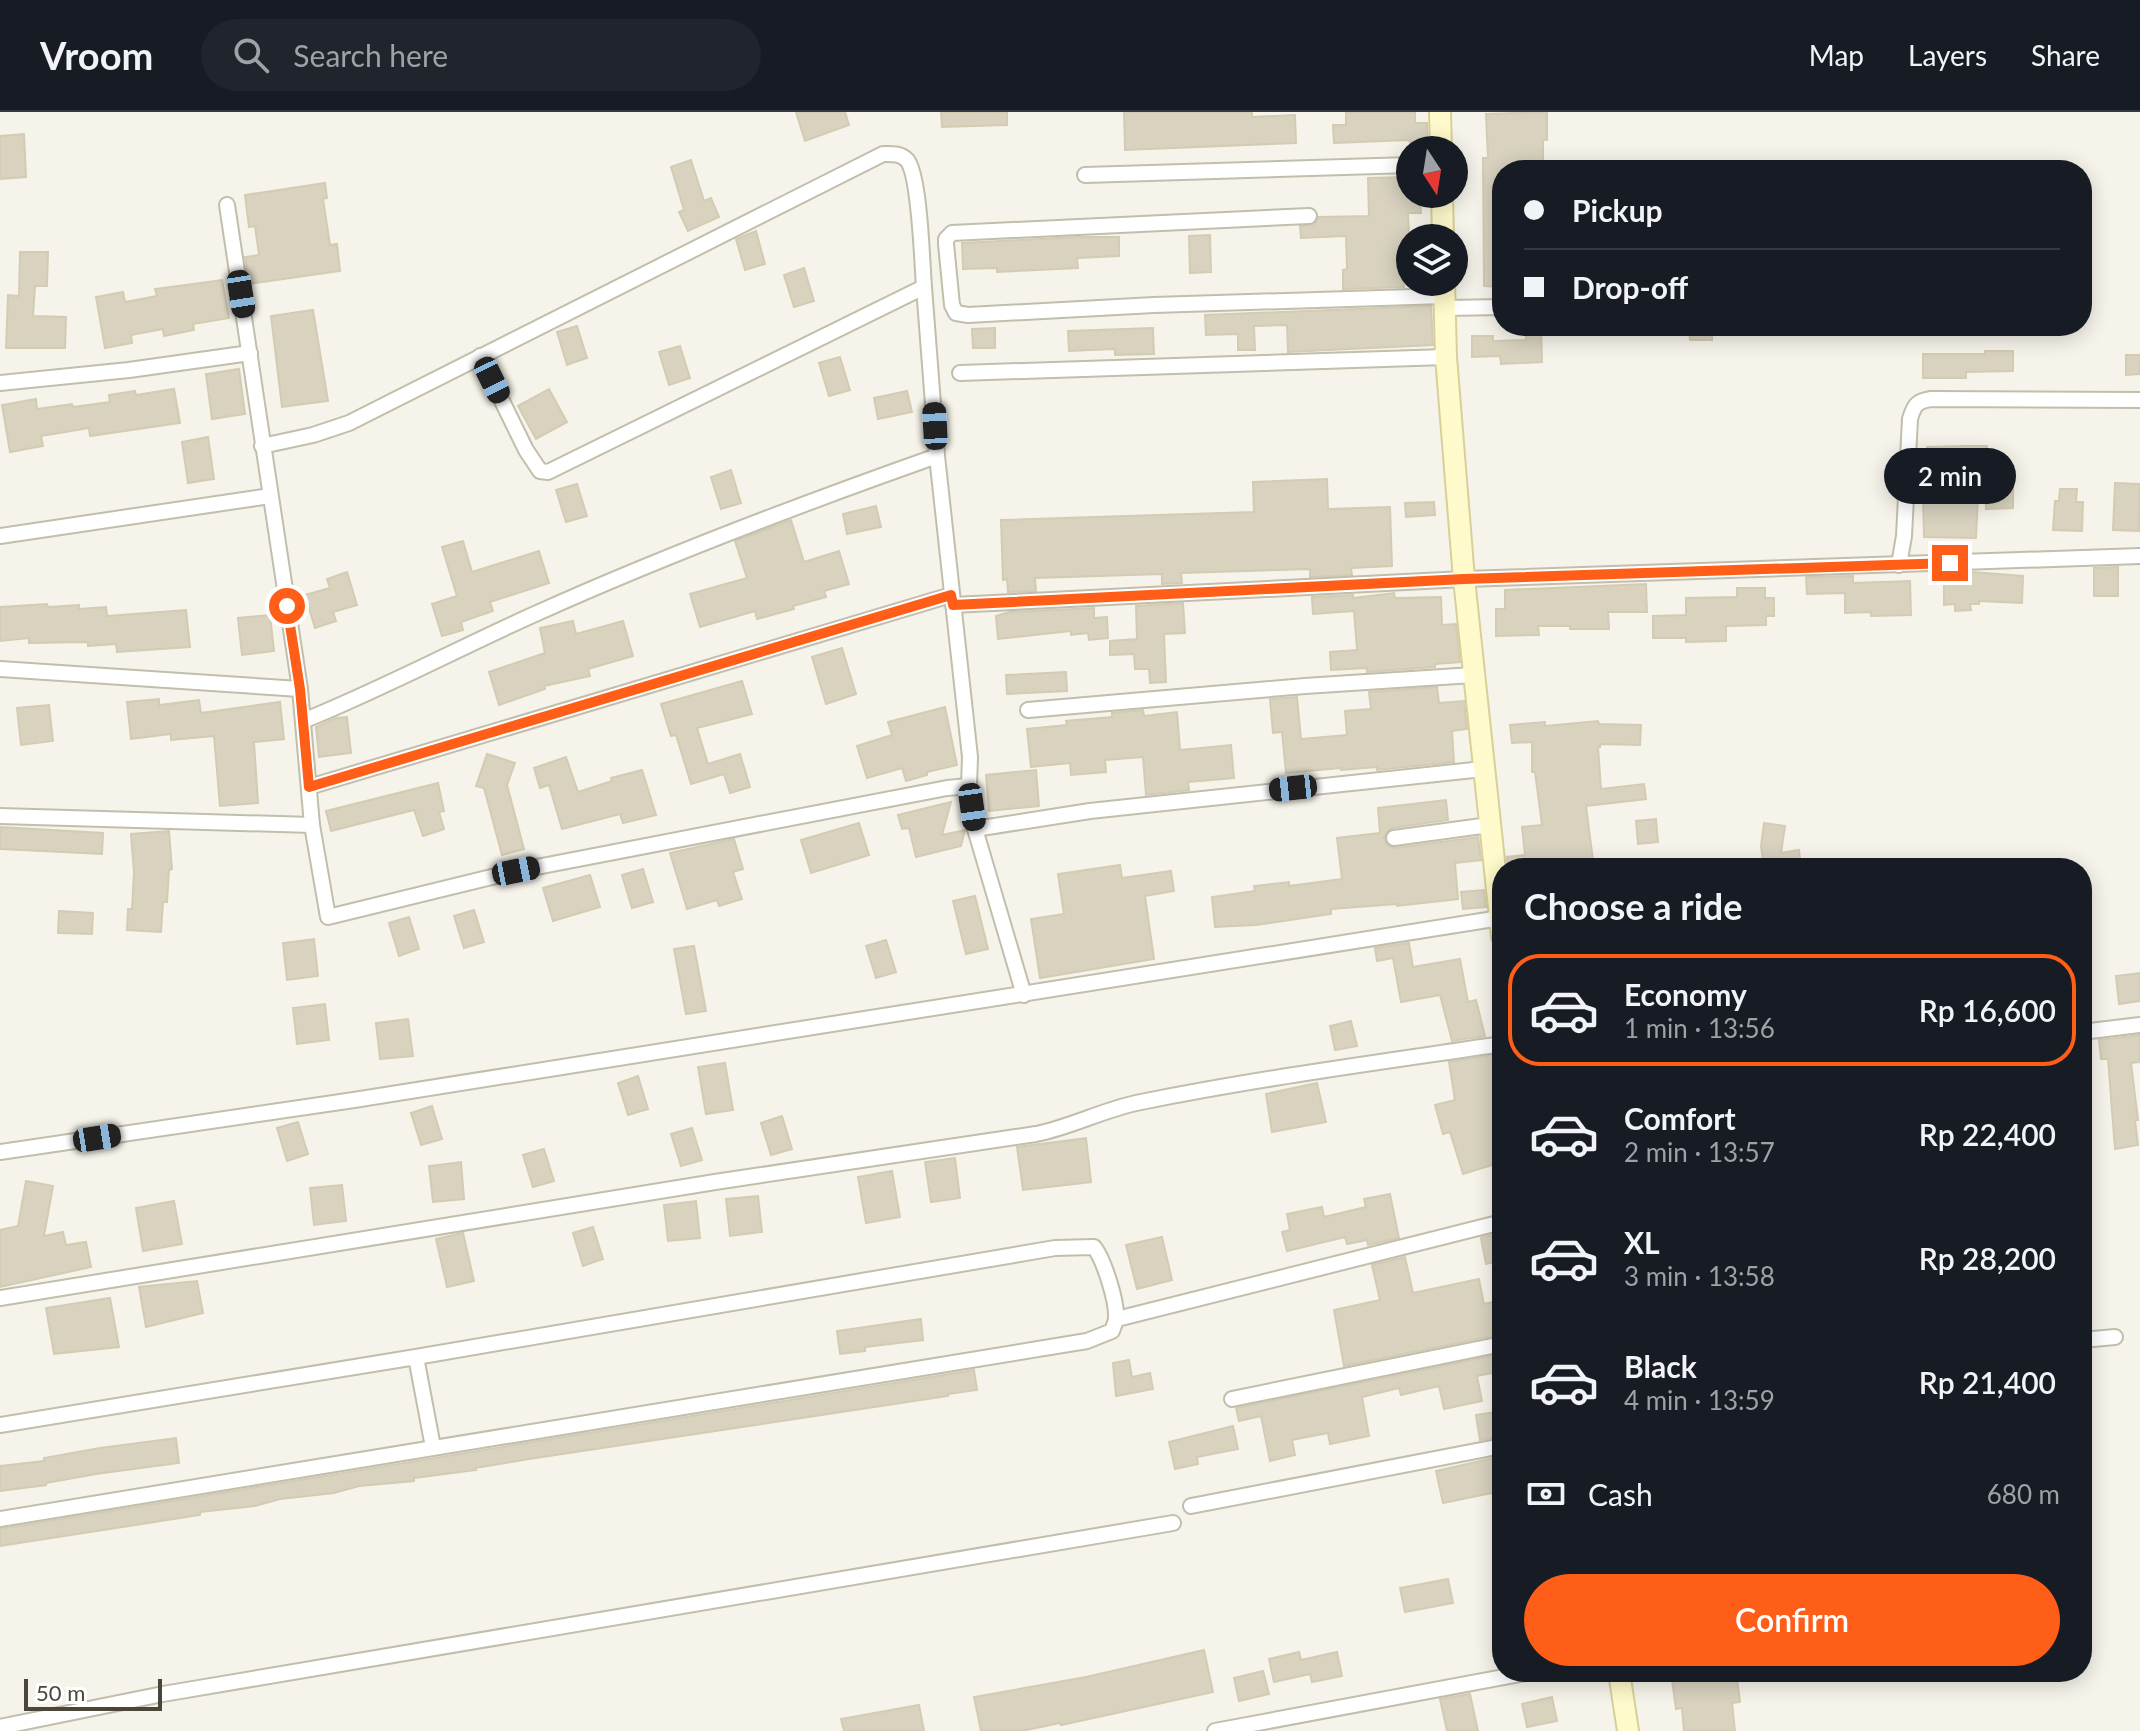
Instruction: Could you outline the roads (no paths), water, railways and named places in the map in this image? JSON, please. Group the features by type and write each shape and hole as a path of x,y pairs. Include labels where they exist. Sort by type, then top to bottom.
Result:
{"street":[{"path":"1440,112 1441,136"},
{"path":"262,446 313,435 349,423 883,154 896,154 906,159 912,170 916,192 937,456 975,829 1024,995"},
{"path":"1085,175 1396,165"},
{"path":"227,205 300,689 312,825 328,917 516,871 883,799 969,786"},
{"path":"1309,216 952,233 946,239 952,305 956,313 968,315 1154,305 1444,296 1492,305"},
{"path":"480,356 531,457 540,471 548,472 924,287"},
{"path":"1444,296 1464,579 1493,858"},
{"path":"0,383 75,377 250,353"},
{"path":"960,373 1446,357"},
{"path":"1899,565 1905,525 1910,419 1913,406 1918,402 1931,399 2140,400"},
{"path":"303,721 379,689 562,602 802,505 937,456"},
{"path":"0,536 270,496"},
{"path":"309,787 952,600 2140,556"},
{"path":"0,669 300,689"},
{"path":"1028,710 1473,675"},
{"path":"975,829 1090,811 1483,769"},
{"path":"0,816 312,825"},
{"path":"1394,838 1489,825"},
{"path":"0,1152 1024,995 1492,928"},
{"path":"2092,1031 2140,1025"},
{"path":"0,1298 715,1182 1036,1134 1082,1123 1122,1106 1179,1094 1492,1045"},
{"path":"1117,1319 1492,1225"},
{"path":"0,1425 1078,1245 1094,1247 1100,1254 1117,1319 1112,1331 1087,1341 0,1519"},
{"path":"2092,1339 2115,1337"},
{"path":"1232,1399 1492,1346"},
{"path":"416,1357 433,1447"},
{"path":"1191,1506 1492,1448"},
{"path":"0,1727 163,1694 1173,1523"},
{"path":"1215,1731 1492,1679"},
{"path":"1621,1682 1628,1731"}]}
